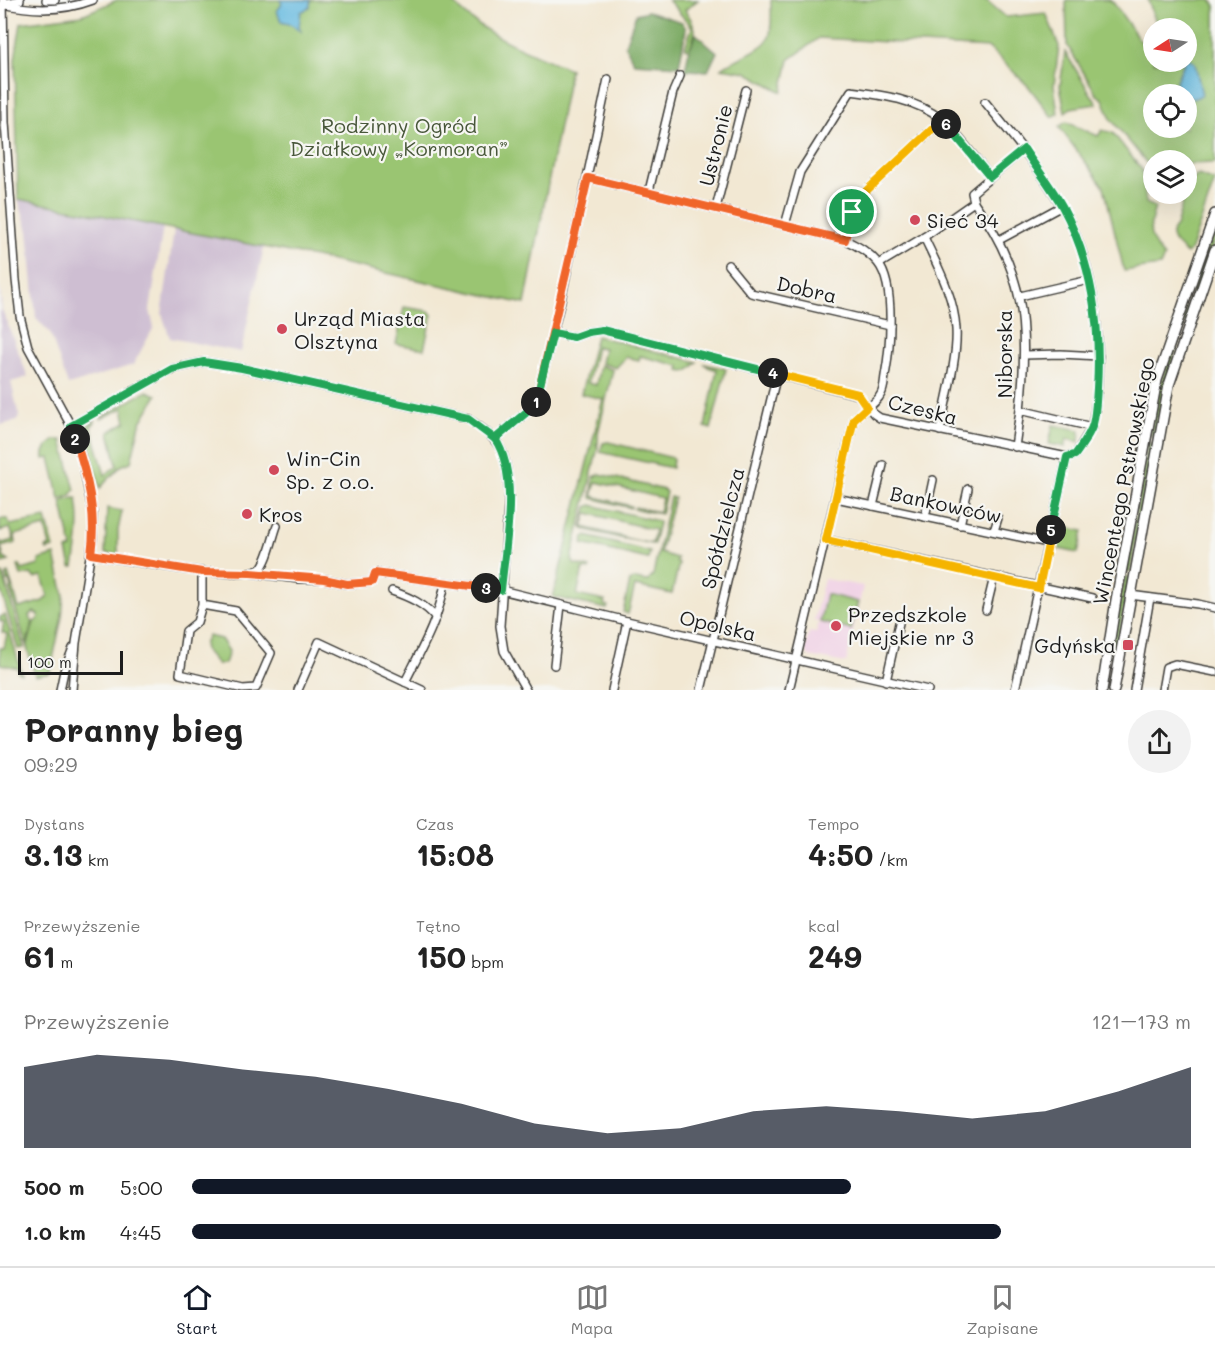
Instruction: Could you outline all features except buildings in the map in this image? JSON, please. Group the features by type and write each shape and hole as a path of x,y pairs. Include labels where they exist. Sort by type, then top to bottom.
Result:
{"main road":[{"name":"Wincentego Pstrowskiego","path":"1102,690 1157,380 1215,214"},
{"name":"Wincentego Pstrowskiego","path":"1114,690 1169,385 1215,250"},
{"path":"1145,443 1151,439 1157,444"}],"street":[{"path":"3,2 20,0"},
{"path":"46,0 55,0"},
{"path":"3,2 22,9 73,7 93,0"},
{"path":"3,2 5,122 20,316 28,347 71,426 82,459 92,503 91,554 76,643 72,690"},
{"path":"649,191 673,92 680,76"},
{"path":"495,439 535,405 588,178 608,79"},
{"name":"Ustronie","path":"716,208 746,90"},
{"path":"785,225 800,172 851,91 884,95 918,105 942,120 990,177"},
{"path":"985,102 1024,149 1062,206 1079,244 1089,280 1096,318 1099,356 1092,427 1075,455 1067,457 1015,690"},
{"path":"845,240 852,212 865,192 942,120"},
{"path":"879,264 924,237 974,202 972,193 1024,149"},
{"path":"588,178 845,240 862,248 879,264 884,274 890,325 889,352 882,394 854,419 789,690"},
{"name":"Niborska","path":"974,202 999,240 1020,296 1024,355 1015,447"},
{"path":"999,240 1062,206"},
{"path":"924,237 950,297 956,330 940,431"},
{"name":"Dobra","path":"728,265 751,293 890,325"},
{"path":"1020,296 1089,280"},
{"name":"Czeska","path":"553,333 574,337 602,330 858,394 867,407 880,418 1067,457"},
{"path":"1024,355 1099,356"},
{"path":"71,426 172,369 204,362 242,368 468,419 495,439 505,460 509,493 501,590 501,640 512,668 526,690"},
{"name":"Spółdzielcza","path":"701,690 777,374"},
{"path":"1020,410 1092,427"},
{"path":"873,506 883,465"},
{"path":"925,517 933,480"},
{"path":"960,525 968,489"},
{"name":"Bankowców","path":"836,498 1048,543"},
{"path":"994,531 998,518"},
{"path":"250,573 259,569 264,562 277,526"},
{"path":"826,540 1092,598"},
{"path":"91,554 202,572 324,579 347,584 372,582 375,573 445,583 442,602 436,618 405,682"},
{"path":"202,572 202,605 197,622 186,631 180,674 243,689 256,688 272,653 236,611 202,605"},
{"path":"986,610 994,578"},
{"name":"Opolska","path":"445,583 501,590 928,690"},
{"path":"392,591 407,596 429,609 436,618"},
{"path":"1130,595 1198,603 1215,608"},
{"path":"1134,690 1150,598"},
{"path":"554,665 561,605"},
{"path":"612,690 627,621"},
{"path":"886,681 899,623"},
{"path":"298,690 319,642 422,690"},
{"path":"60,690 64,671 76,643"},
{"path":"1162,690 1166,667 1175,664 1215,672"}],"shaded area":[{"path":"18,199 163,227 150,310 154,327 133,365 68,385 50,333 36,318 28,231"},
{"path":"174,230 264,247 241,352 170,338 162,314"},
{"path":"0,286 2,310 28,377 11,382 19,416 17,421 0,425"},
{"name":"Przedszkole Miejskie nr 3","path":"824,579 863,586 846,663 809,656 805,650 809,632 816,633 819,621 814,620"}],"green space":[{"name":"Rodzinny Ogród Działkowy „Kormoran”","path":"117,0 451,0 476,23 491,33 570,69 525,304 315,257 18,199 15,59 21,23 82,15"},
{"path":"668,0 698,0 685,10 695,29 689,50 685,48 692,27"},
{"path":"771,0 986,0 1006,17 1046,13 1059,46 1054,85 1058,114 1052,117 1029,87 989,48 819,38 789,60 782,92 746,72 721,68 757,49 768,39 771,26"},
{"path":"1066,0 1109,0 1113,2 1143,45 1143,72 1180,72 1177,84 1143,84 1143,138 1197,138 1197,84 1191,84 1189,72 1197,72 1197,18 1154,18 1148,0 1211,0 1215,4 1215,163 1197,164 1197,150 1143,150 1143,159 1111,119 1103,99 1097,95 1067,45"},
{"path":"648,11 682,22 686,29 679,66 634,63 625,45 636,14"},
{"path":"696,34 717,52 708,71 685,70 689,50"},
{"path":"1065,52 1097,104 1071,108 1065,112 1060,86"},
{"path":"1066,122 1098,136 1102,130 1113,133 1142,170 1143,204 1155,207 1150,234 1164,257 1160,266 1124,271 1104,187 1059,127"},
{"path":"1197,176 1215,181 1191,249 1187,254 1174,241 1172,234 1182,204 1197,204"},
{"path":"1215,225 1208,263 1183,327 1154,435 1150,435 1161,383"},
{"path":"404,307 429,311 432,315 424,349 396,344"},
{"path":"596,336 697,362 690,370 682,372 679,371 680,366 640,356 639,360 626,357 616,368 601,363 604,348 596,347 588,383 596,385 600,365 613,370 572,559 574,564 590,568 589,570 583,569 577,595 605,601 604,605 608,606 607,609 553,597 603,399 581,394"},
{"path":"705,364 726,369 711,429 705,427 717,370"},
{"path":"147,391 157,395 140,424 131,462 121,466 100,488 86,438 87,426 95,420 91,426 105,475 117,465 109,432 126,422 123,408 101,419 101,417"},
{"path":"1053,425 1080,430 1079,442 1067,439 1065,447 1049,444"},
{"path":"55,440 62,440 75,490 70,496 60,499 50,458 44,459 46,448"},
{"path":"608,442 673,458 672,468 600,452 603,443"},
{"path":"1148,443 1153,444 1130,572 1126,572"},
{"path":"600,474 664,490 666,492 661,514 634,509 635,507 659,512 662,498 596,482 592,496 631,506 631,508 591,498 594,477"},
{"path":"670,497 674,498 660,553 677,558 676,562 679,563 672,594 635,586 628,614 623,612 630,581 635,579 648,581 653,575"},
{"path":"77,498 79,516 74,567 71,567 67,550 72,548 61,501"},
{"path":"591,505 658,521 654,544 652,544 655,530 587,513 583,527 624,537 624,539 583,529 582,527 587,507"},
{"path":"107,508 122,511 118,530 118,555 105,553"},
{"path":"46,518 54,548 47,550 46,548 50,546 45,527 15,535 16,543 1,547 4,558 9,561 2,563 0,541 2,543 14,540 10,528 0,531 0,519 8,519 10,525"},
{"path":"1065,527 1083,531 1078,553 1055,548 1053,543 1056,531"},
{"path":"586,536 650,552 648,559 582,544"},
{"path":"55,555 64,595 62,617 50,673 35,676 27,648 34,622 39,616 34,612 29,615 33,622 26,645 6,574 8,573 19,608 43,601 48,596 42,576 34,578 31,574 21,576 18,566 20,565 22,570 39,565 39,560"},
{"path":"3,574 24,648 18,649 0,587 0,575"},
{"path":"1125,577 1129,577 1110,690 1107,690 1112,663 1113,638"},
{"path":"826,594 858,602 851,630 820,622"},
{"path":"5,615 22,674 18,672 18,668 0,664 0,648 4,648 7,634 2,632 4,622 0,621 0,617"},
{"path":"208,636 221,639 229,651 225,664 217,664 205,650 204,644"}],"water":[{"path":"280,0 310,0 310,7 301,12 299,26 301,31 281,21 277,11 282,4"},
{"path":"1180,72 1197,72 1202,95 1197,97 1197,84 1176,84"}],"place":[{"name":"Sieć 34","path":"915,220"},
{"name":"Urząd Miasta Olsztyna","path":"282,329"},
{"name":"Win-Cin Sp. z o.o.","path":"274,470"},
{"name":"Kros","path":"247,514"},
{"name":"Przedszkole Miejskie nr 3","path":"836,626"},
{"name":"Gdyńska","path":"1128,645"}],"route":[{"path":"852,212 845,240 588,178 535,405 495,439 468,419 242,368 204,362 172,369 71,426 82,459 92,503 91,554 202,572 324,579 347,584 372,582 375,573 501,590 509,493 508,471 495,439 505,431 535,405 553,333 574,337 602,330 858,394 867,407 854,419 826,540 1039,588 1067,457 1075,455 1092,427 1095,416 1099,356 1096,318 1086,271 1079,244 1062,206 1024,149 990,177 942,120 865,192 852,212"}]}
